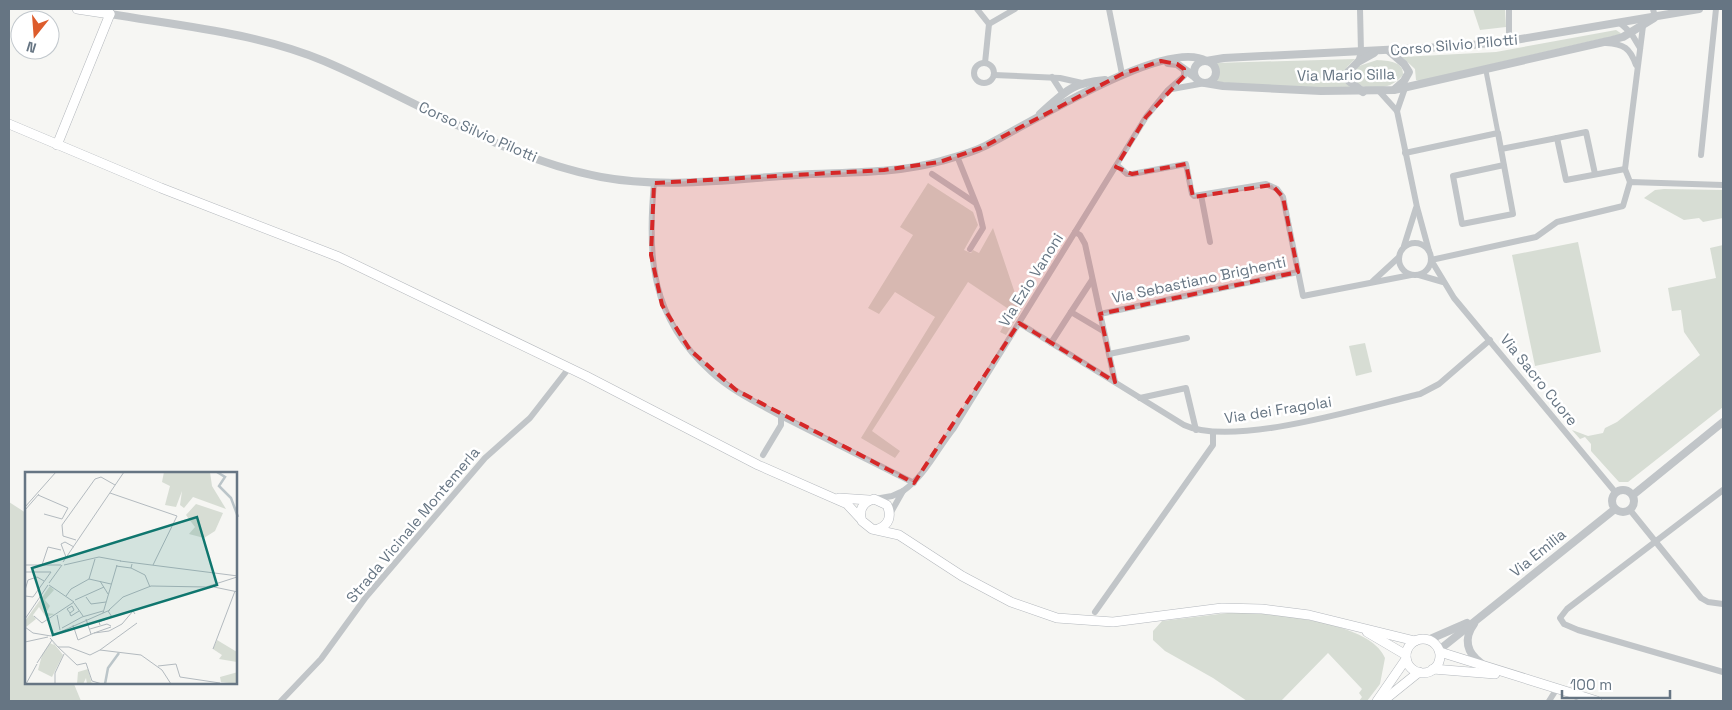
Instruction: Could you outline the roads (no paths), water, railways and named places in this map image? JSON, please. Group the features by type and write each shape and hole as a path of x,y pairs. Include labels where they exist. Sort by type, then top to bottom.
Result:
{"main road":[{"name":"Corso Silvio Pilotti","path":"77,9 110,14"},
{"path":"57,144 110,14 96,9"},
{"path":"9,124 339,257 569,368 758,465 847,504 868,527 908,540 962,576 1011,602 1057,618 1113,622 1222,608 1262,609 1309,615 1415,641 1428,640 1439,651 1508,675 1597,701"},
{"path":"829,496 872,500 887,505 890,514 908,540"},
{"path":"860,518 863,506 872,500"},
{"path":"878,529 886,524 890,514"},
{"path":"1360,628 1390,643 1406,657 1411,667 1419,672"},
{"path":"1377,701 1406,657 1407,649 1415,641"},
{"path":"1434,669 1439,661 1439,651"},
{"path":"1382,701 1419,672 1434,669 1508,675"}],"street":[{"path":"977,9 989,24 986,63"},
{"path":"989,24 1014,9"},
{"path":"1109,9 1122,74"},
{"path":"1358,62 1361,52 1360,9"},
{"path":"1508,9 1509,41"},
{"name":"Corso Silvio Pilotti","path":"110,14 242,36 287,47 324,61 508,148 550,163 599,177 654,183 884,170 939,162 981,148 1110,79 1161,61 1186,58 1200,58 1206,61 1224,58 1389,51 1509,41 1620,23 1654,13 1699,9"},
{"path":"1701,155 1716,9"},
{"name":"Via Mario Silla","path":"1205,83 1224,86 1363,92 1394,90 1603,43 1631,33 1643,26 1654,13"},
{"path":"1620,23 1631,33 1640,48"},
{"path":"1431,260 1536,237 1557,222 1623,206 1630,182 1625,168 1643,26"},
{"path":"1603,43 1620,44 1626,47 1632,53 1637,66"},
{"path":"1363,92 1352,84 1348,76 1350,67 1378,51"},
{"path":"1389,51 1404,64 1409,72 1404,81 1394,90"},
{"path":"1161,61 1178,64 1205,83"},
{"path":"1168,90 1212,81 1216,72 1212,64 1206,61 1197,65 1194,71 1195,77"},
{"path":"986,63 991,66 994,75 991,80 985,83 976,79 975,69 979,65 986,63"},
{"name":"Via Ezio Vanoni","path":"903,491 914,483 954,428 1146,117 1168,90 1184,76 1184,69"},
{"path":"1486,70 1498,133 1504,165 1513,214 1462,224 1452,176 1504,165"},
{"path":"994,75 1052,77 1078,84 1079,90 1075,99 1063,94 1052,77"},
{"name":"Corso Silvio Pilotti","path":"1031,122 1063,94 1078,84 1110,79"},
{"path":"1397,111 1406,88"},
{"path":"1379,91 1397,111 1417,207 1431,260 1426,270 1419,275"},
{"path":"1501,149 1586,132 1595,174"},
{"path":"1405,153 1498,133"},
{"path":"1558,138 1566,180 1625,168"},
{"path":"957,156 975,202 982,228 970,249"},
{"path":"1117,165 1127,174 1132,174 1186,164 1192,194 1201,195 1266,184 1277,189 1283,197 1298,272"},
{"path":"932,174 975,202"},
{"path":"1630,182 1723,185"},
{"path":"654,183 651,255 662,305 690,350 710,372 736,390 780,416 914,483"},
{"path":"1201,195 1210,242"},
{"path":"1373,281 1398,258 1417,207"},
{"path":"1075,232 1080,235 1084,244 1115,382"},
{"path":"1404,246 1413,243 1422,244 1429,251"},
{"path":"1398,258 1400,267 1411,275 1419,275 1444,282"},
{"name":"Via Sacro Cuore","path":"1431,260 1444,282 1490,340 1616,493"},
{"name":"Via Sebastiano Brighenti","path":"1100,314 1298,272 1303,296 1411,275"},
{"path":"1051,343 1092,280"},
{"path":"1071,312 1103,331"},
{"name":"Via dei Fragolai","path":"1019,323 1140,398 1196,430 1213,432 1236,432 1290,424 1420,394 1438,384 1490,340"},
{"path":"1109,354 1188,338"},
{"name":"Strada Vicinale Montemerla","path":"281,701 321,659 366,597 484,458 530,418 569,368"},
{"path":"1140,398 1186,388 1196,430"},
{"path":"763,455 781,424 780,416"},
{"path":"1633,496 1723,422"},
{"path":"1095,612 1213,445 1213,432"},
{"path":"1625,490 1633,496 1634,502 1630,510 1621,512 1615,509 1612,499 1616,493 1625,490"},
{"path":"1723,490 1567,609 1560,618 1564,624 1578,630 1723,672"},
{"path":"872,500 892,496 903,491"},
{"path":"890,514 903,491"},
{"name":"Via Emilia","path":"1439,651 1615,509"},
{"path":"1630,510 1701,598 1713,604 1723,604"},
{"path":"1478,618 1468,636 1467,645 1474,658 1486,666"},
{"name":"Via Emilia","path":"1428,640 1478,618"},
{"path":"1549,701 1556,690"}]}
